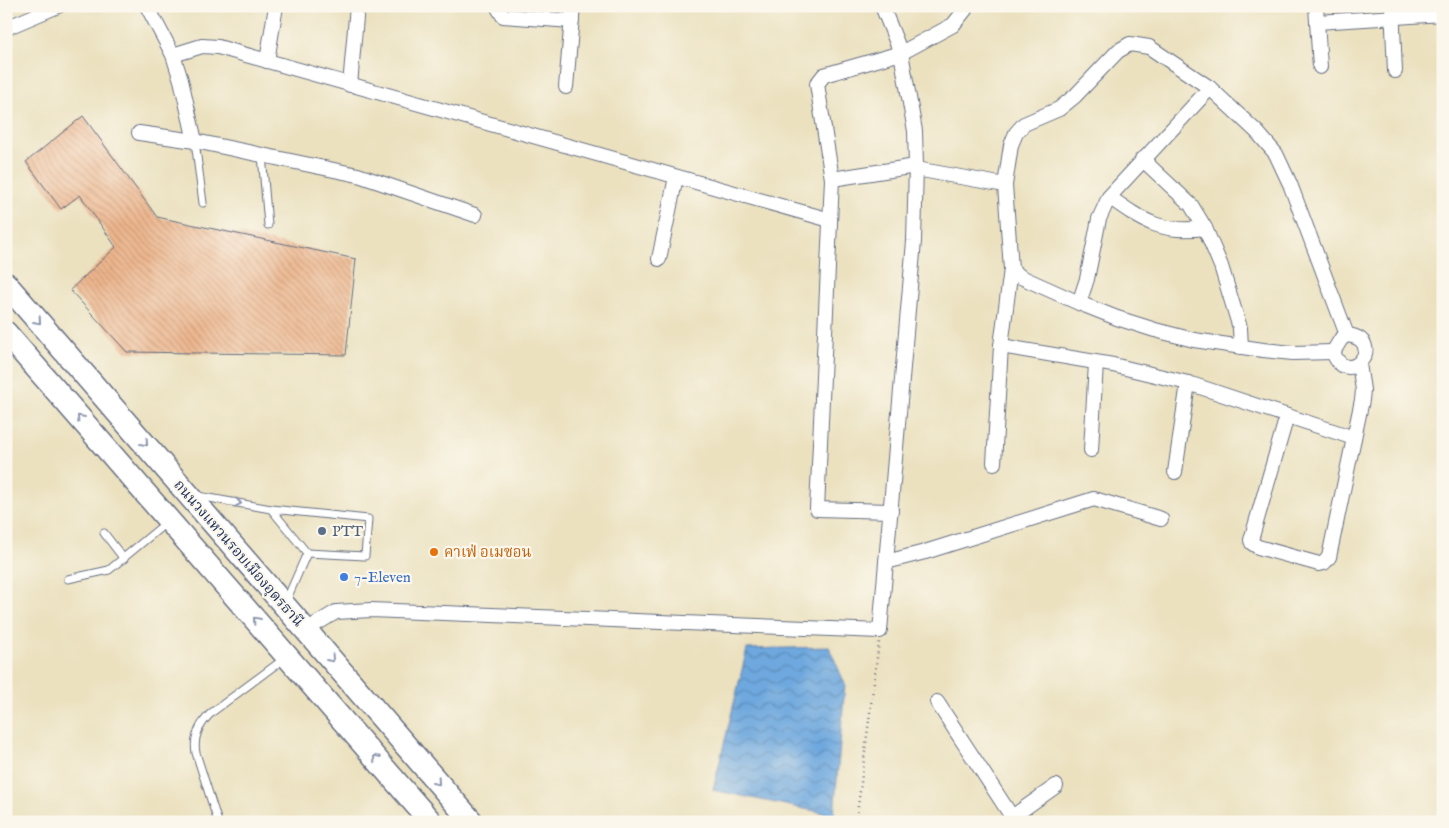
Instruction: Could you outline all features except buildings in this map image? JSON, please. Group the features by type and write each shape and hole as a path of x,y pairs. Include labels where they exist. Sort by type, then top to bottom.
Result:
{"main road":[{"name":"ถนนวงแหวนรอบเมืองอุดรธานี","path":"6,284 472,822"},
{"name":"ถนนวงแหวนรอบเมืองอุดรธานี","path":"6,333 431,822"}],"street":[{"path":"6,28 58,6"},
{"path":"147,6 173,55 181,80 195,141"},
{"path":"267,61 276,6"},
{"path":"350,85 357,6"},
{"path":"497,6 502,16 572,21"},
{"path":"566,87 573,6"},
{"path":"306,630 336,612 370,610 880,631 891,560 891,511 914,241 916,168 915,131 900,53 882,6"},
{"path":"891,511 817,509 832,179 817,84 824,75 900,53 953,25 965,10 965,6"},
{"path":"1316,6 1320,67"},
{"path":"1317,22 1393,12 1443,14"},
{"path":"1393,12 1395,71"},
{"path":"994,463 1001,346 1011,269 1005,185 1011,144 1016,133 1024,124 1059,109 1076,96 1118,51 1130,44 1149,46 1210,88 1257,132 1276,154 1290,184 1347,335"},
{"path":"173,55 202,46 218,47 830,220"},
{"path":"1079,303 1087,279 1099,219 1109,197 1142,159 1210,88"},
{"path":"139,133 195,141 358,175 475,215"},
{"path":"1142,159 1191,205 1205,228 1222,266 1240,328 1241,347"},
{"path":"832,179 916,168 1005,185"},
{"path":"659,259 676,177"},
{"path":"1109,197 1140,219 1166,228 1187,230 1205,228"},
{"path":"1011,269 1021,277 1079,303 1155,330 1194,340 1294,354 1333,352"},
{"path":"1347,335 1358,337 1364,344 1366,352 1363,361 1356,366 1347,367 1339,363 1333,352 1341,339 1347,335"},
{"path":"1001,346 1113,365 1188,383 1354,438"},
{"path":"1091,450 1096,363"},
{"path":"1287,416 1251,540 1254,546 1319,564 1327,562 1329,557 1354,438 1363,390 1359,364"},
{"path":"1175,472 1188,383"},
{"path":"891,560 1094,500 1161,519"},
{"path":"937,702 1011,820 1056,786"}],"lane":[{"path":"195,141 203,203"},
{"path":"262,155 268,225"},
{"path":"190,495 271,509 368,519 365,556 307,554 271,509"},
{"path":"68,579 109,570 169,520"},
{"path":"104,533 124,559"},
{"path":"284,606 307,554"},
{"path":"218,822 196,754 196,737 204,720 288,656"}],"path":[{"path":"856,822 880,631"}],"water":[{"path":"829,647 845,684 834,815 713,790 747,649"}],"place":[{"name":"PTT","path":"322,531"},
{"name":"คาเฟ่ อเมซอน","path":"434,552"},
{"name":"7-Eleven","path":"344,577"}]}
